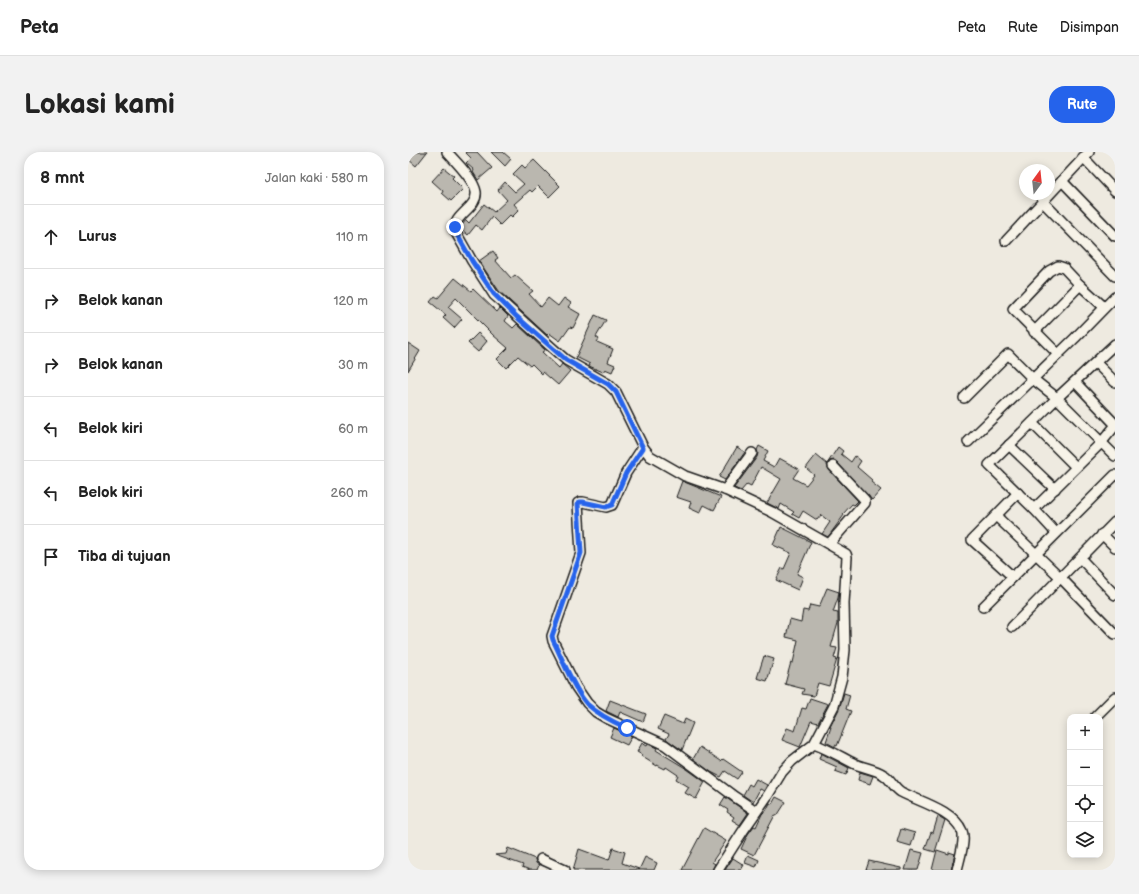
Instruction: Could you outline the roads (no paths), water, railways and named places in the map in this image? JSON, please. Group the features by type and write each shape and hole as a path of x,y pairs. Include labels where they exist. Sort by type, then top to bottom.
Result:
{"street":[{"path":"447,152 468,176 476,192 473,202 459,218 455,231 488,285 502,302 566,360 611,388 619,398 643,448 650,456 685,476 725,490 772,512 846,554 844,603 845,650 842,677 834,706 814,744 787,765 718,870"},
{"path":"1006,240 1086,155 1115,192"},
{"path":"1062,181 1115,236"},
{"path":"1042,201 1115,276"},
{"path":"1058,354 1012,309 1049,271 1054,267 1061,266 1080,286 1104,307"},
{"path":"1034,332 1080,286"},
{"path":"968,442 1115,297"},
{"path":"1056,533 989,465 1057,398 1115,344"},
{"path":"964,398 1008,354 1033,379 1057,398 1115,456"},
{"path":"1096,363 1115,382"},
{"path":"1034,509 1101,442 1115,425 1075,382"},
{"path":"1032,423 1076,467"},
{"path":"1009,445 1055,489"},
{"path":"643,448 626,473 612,505 606,507 583,502 578,503 581,553 552,636 553,640 576,687 587,703 596,712 665,745 723,789 756,811"},
{"path":"725,490 752,453"},
{"path":"829,544 865,503 865,500 833,466"},
{"path":"983,606 1115,475"},
{"path":"1013,577 972,540 1018,493"},
{"path":"996,516 1036,553 1115,634"},
{"path":"1012,627 1115,522"},
{"path":"1102,534 1115,547"},
{"path":"1080,558 1115,595"},
{"path":"1098,714 1115,697"},
{"path":"814,744 829,750 854,764 882,773 901,792 926,802 951,817 959,826 964,838 957,870"},
{"path":"541,859 565,870"}]}
